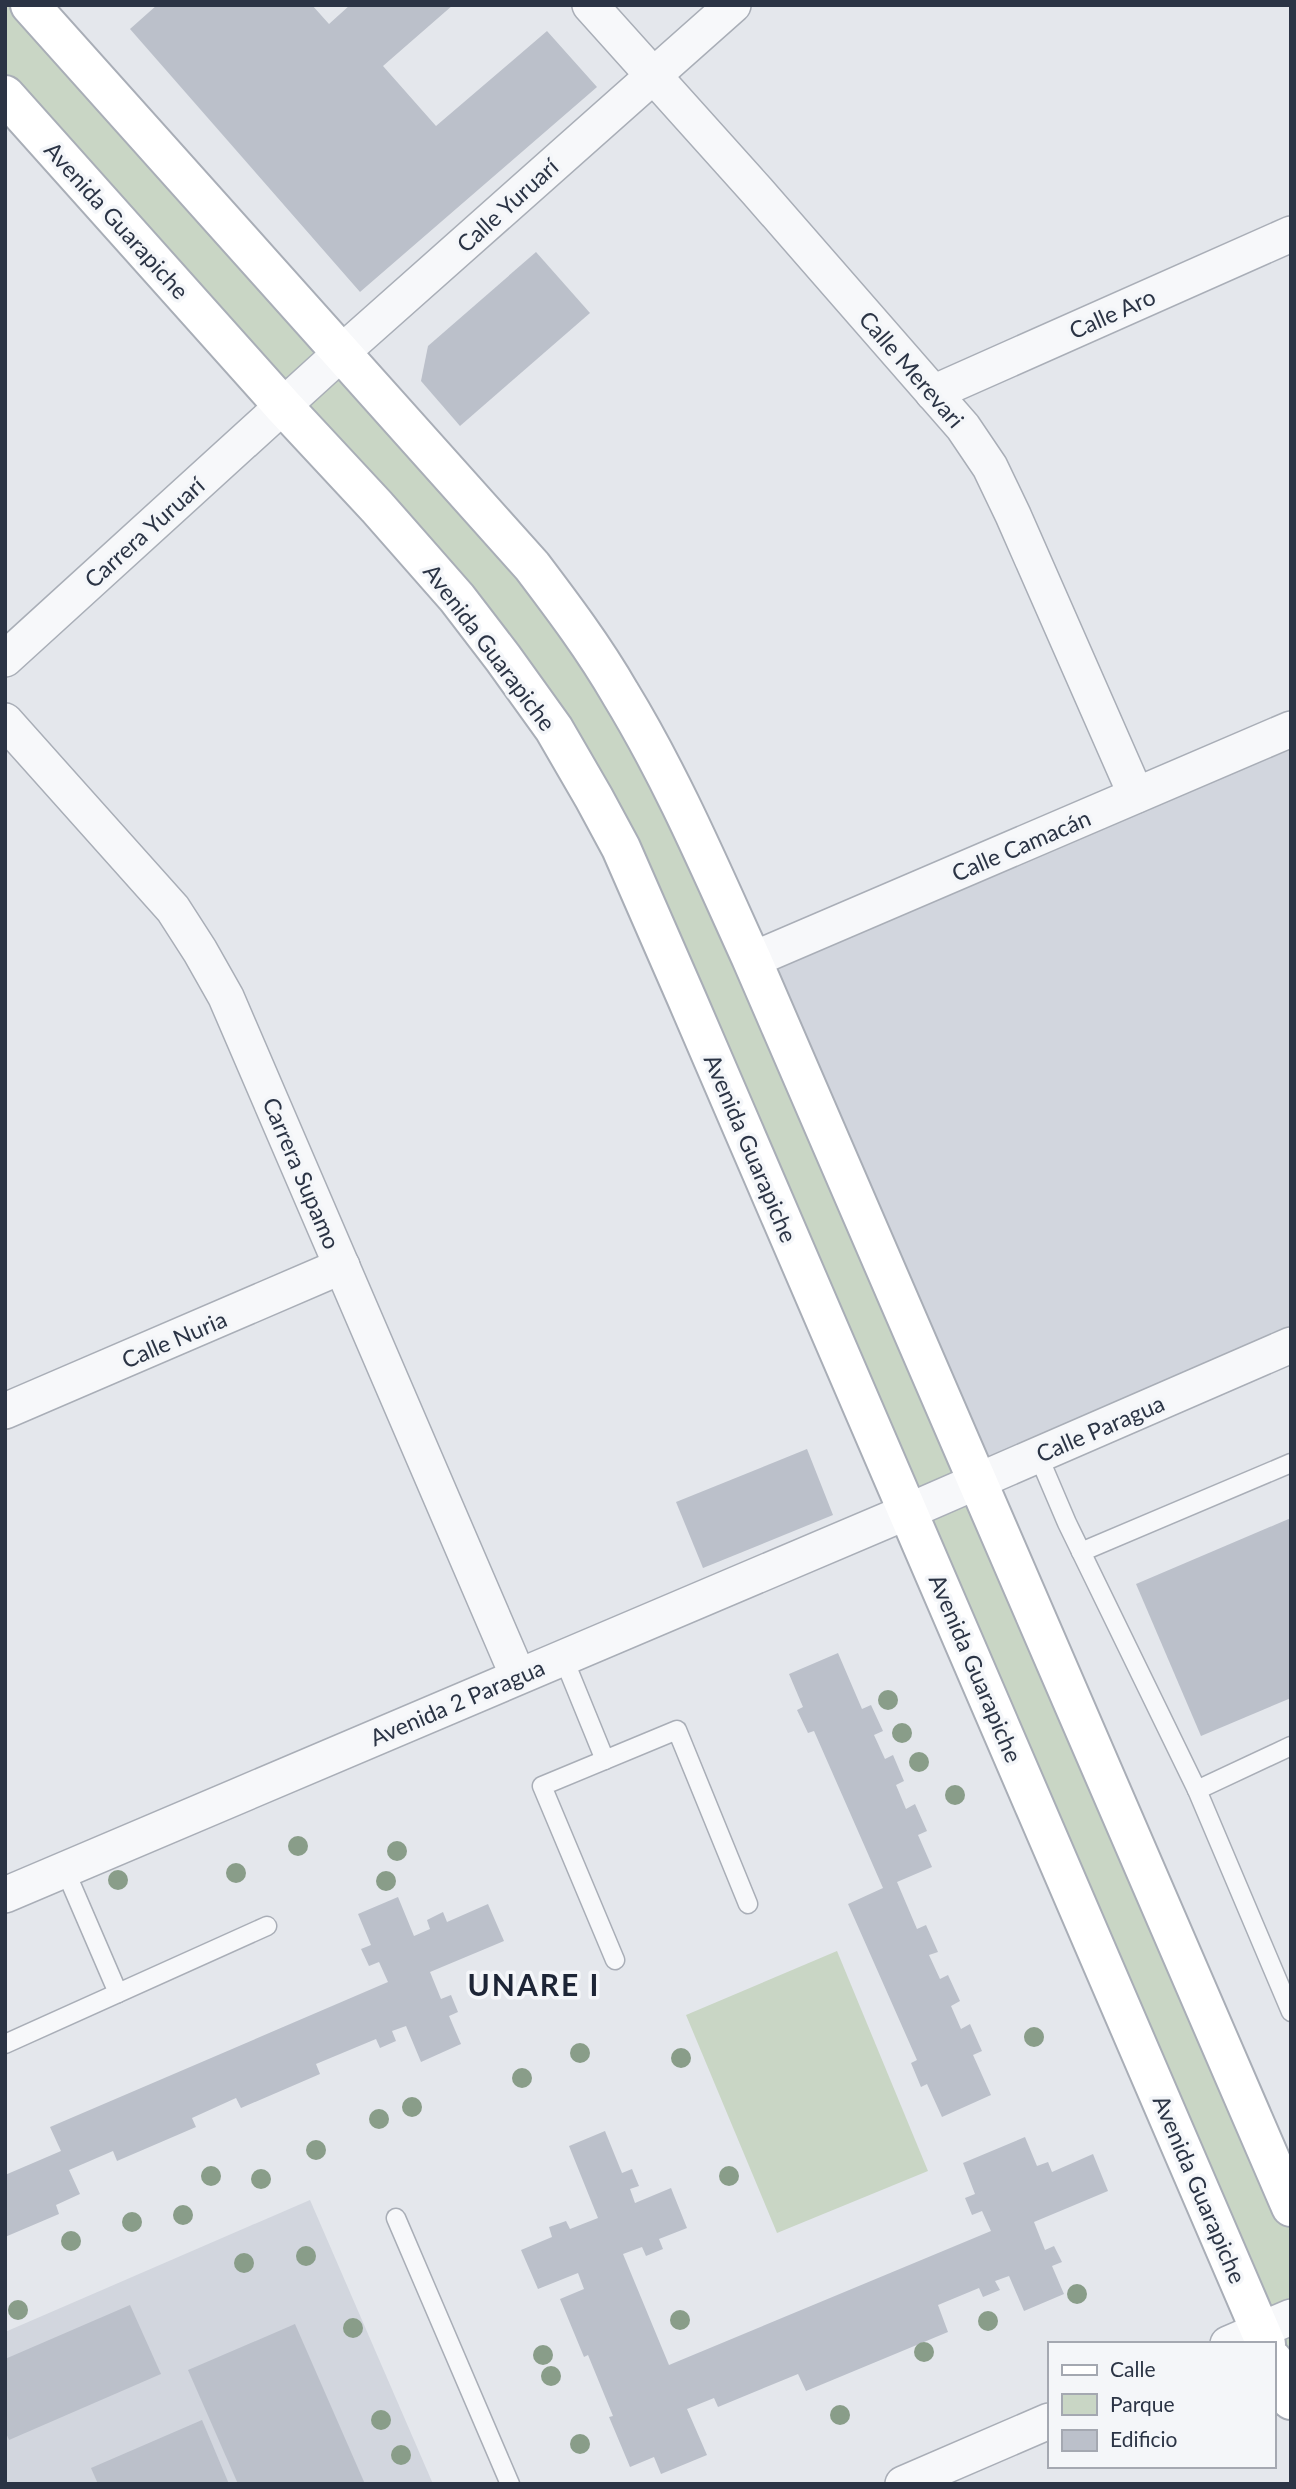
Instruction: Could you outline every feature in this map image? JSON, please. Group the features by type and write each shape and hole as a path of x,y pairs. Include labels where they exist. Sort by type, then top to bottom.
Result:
{"street":[{"path":"30,5 532,566 581,632 621,693 693,828 752,960 1291,2207"},
{"name":"Calle Merevari","path":"590,5 963,427 990,467 1136,795"},
{"name":"Calle Yuruarí","path":"283,406 733,5"},
{"name":"Avenida Guarapiche","path":"5,95 457,598 554,729 594,798 626,861 909,1511 1264,2339"},
{"name":"Calle Aro","path":"933,393 1291,234"},
{"name":"Carrera Yuruarí","path":"5,659 283,406"},
{"name":"Carrera Supamo","path":"5,721 173,909 226,997 518,1676"},
{"name":"Calle Camacán","path":"752,960 1291,729"},
{"name":"Calle Nuria","path":"5,1411 342,1266"},
{"name":"Calle Paragua","path":"909,1511 1291,1345"},
{"name":"Avenida 2 Paragua","path":"5,1895 909,1511"},
{"name":"Avenida Guarapiche","path":"1275,2364 1291,2400"},
{"path":"904,2484 1048,2421"}],"lane":[{"path":"1038,1455 1081,1552 1197,1790 1291,2012"},
{"path":"1081,1552 1291,1463"},
{"path":"563,1657 605,1760"},
{"path":"615,1960 542,1786 677,1730 748,1904"},
{"path":"1197,1790 1291,1746"},
{"path":"65,1870 118,1993"},
{"path":"5,2044 267,1926"},
{"path":"396,2218 510,2484"}],"shaded area":[{"path":"1291,729 1291,1345 978,1481 752,960"},
{"path":"310,2200 433,2484 5,2484 5,2332"}],"green space":[{"path":"5,5 30,5 621,693 1291,2207 1291,2400 1275,2364 1275,2342 1265,2342 554,729 5,95"},
{"path":"837,1951 928,2171 777,2233 686,2015"}],"building":[{"path":"157,5 312,5 329,24 350,5 453,5 383,66 436,126 547,31 597,87 360,292 130,29"},
{"path":"536,252 590,313 460,426 421,381 428,346"},
{"path":"807,1449 833,1515 703,1568 676,1502"},
{"path":"1291,1518 1291,1698 1201,1736 1136,1584"},
{"path":"838,1653 862,1709 871,1705 883,1731 874,1735 885,1759 893,1755 904,1781 896,1785 906,1809 915,1804 927,1831 918,1835 932,1867 897,1882 917,1929 926,1925 938,1952 929,1955 940,1979 948,1975 960,2001 951,2006 961,2029 970,2024 982,2051 973,2055 991,2095 942,2117 927,2084 921,2087 911,2063 917,2060 848,1904 883,1888 814,1731 808,1733 797,1710 803,1707 789,1674"},
{"path":"398,1897 414,1936 430,1929 427,1920 443,1912 447,1922 488,1904 504,1941 430,1972 441,1999 451,1995 458,2012 449,2016 461,2044 421,2062 406,2026 392,2031 396,2041 380,2048 376,2039 316,2064 320,2074 241,2108 236,2098 192,2118 196,2127 117,2161 113,2151 69,2170 80,2194 56,2205 59,2214 5,2237 5,2175 61,2151 50,2127 388,1982 379,1962 369,1966 361,1949 371,1945 358,1914"},
{"path":"605,2131 622,2173 632,2169 639,2186 630,2189 635,2203 671,2188 687,2228 659,2239 663,2249 646,2256 642,2247 623,2254 669,2365 991,2231 982,2211 972,2215 965,2198 975,2194 963,2163 1025,2137 1037,2166 1048,2162 1052,2172 1093,2154 1108,2191 1034,2222 1045,2250 1054,2246 1062,2262 1052,2266 1064,2294 1024,2311 1009,2276 995,2281 1000,2290 983,2297 979,2288 938,2305 948,2332 806,2391 798,2374 718,2407 714,2398 687,2409 707,2455 661,2474 654,2457 630,2467 609,2417 613,2416 588,2355 584,2357 560,2299 584,2289 578,2273 538,2289 521,2250 552,2237 549,2227 566,2221 570,2229 598,2218 569,2146"},
{"path":"130,2305 161,2374 9,2440 5,2431 5,2359"},
{"path":"295,2324 365,2484 238,2484 188,2370"},
{"path":"202,2420 229,2484 98,2484 91,2468"}],"district":[{"name":"UNARE I","path":"534,1984"}]}
